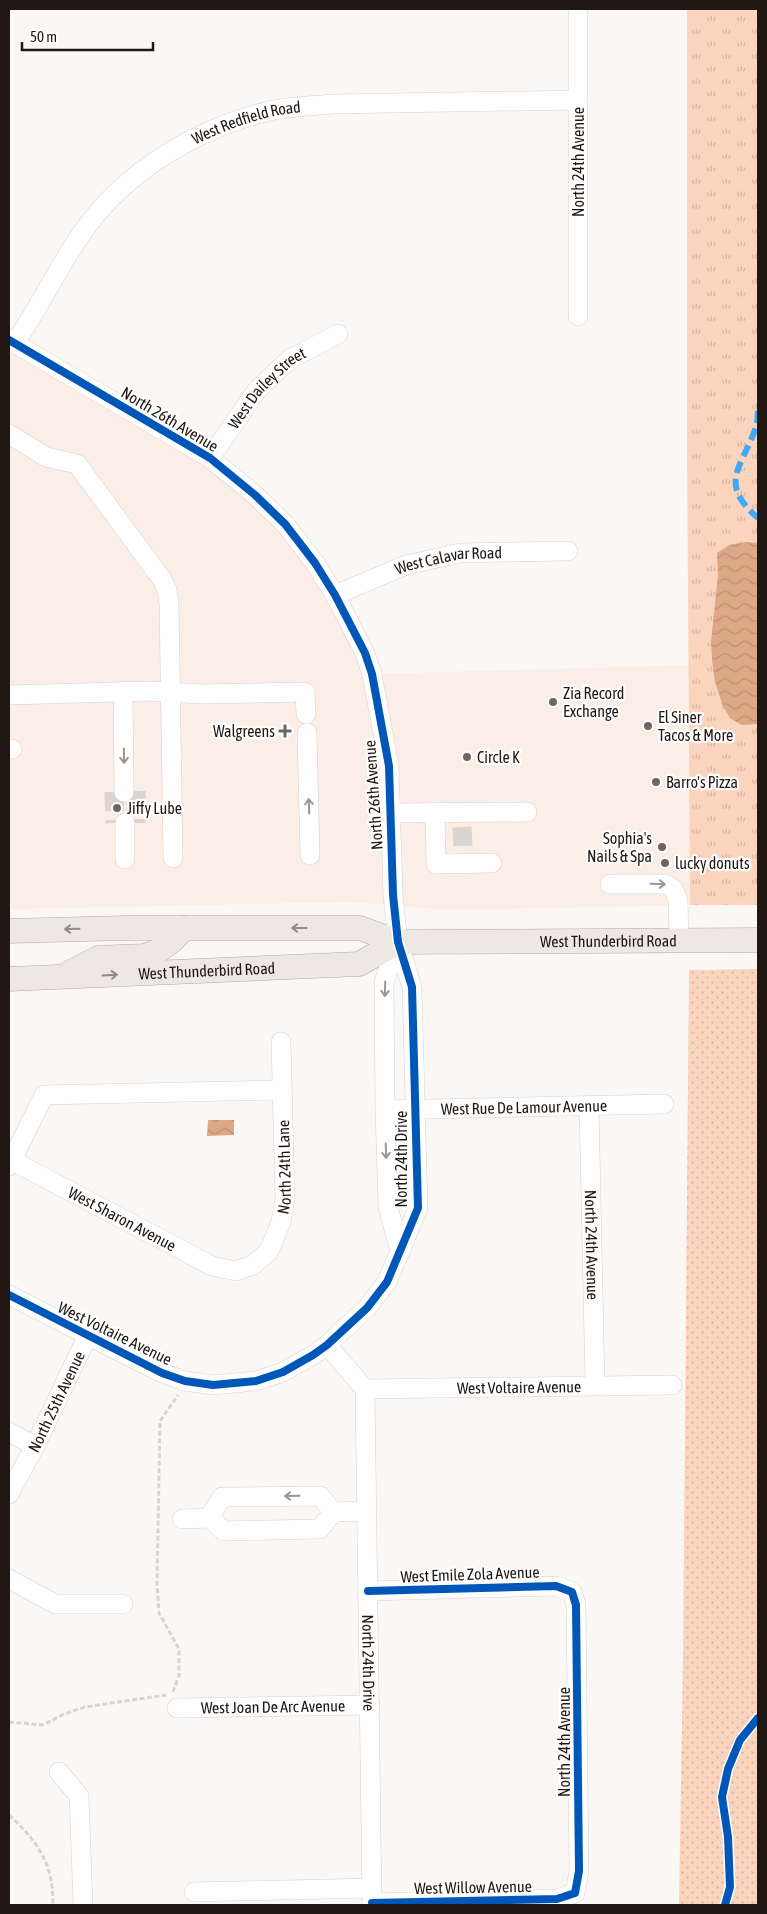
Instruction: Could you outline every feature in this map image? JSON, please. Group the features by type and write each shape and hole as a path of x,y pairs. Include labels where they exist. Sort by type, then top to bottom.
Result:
{"main road":[{"name":"West Thunderbird Road","path":"9,931 184,928 360,928 398,942 758,940"},
{"path":"60,977 98,958 144,956 158,950 173,940 184,928"},
{"name":"West Thunderbird Road","path":"9,979 359,964 398,942"}],"street":[{"name":"North 24th Avenue","path":"578,9 578,316"},
{"name":"West Redfield Road","path":"12,342 26,326 63,262 84,231 105,205 163,156 196,137 235,121 270,111 300,107 333,104 578,100"},
{"name":"West Dailey Street","path":"210,458 257,390 290,359 338,334"},
{"name":"North 26th Avenue","path":"12,342 210,458 255,495 285,524 315,563 336,595 355,632 372,674 388,766 393,895 398,942"},
{"path":"9,434 46,456 77,464 168,589 173,858"},
{"name":"West Calavar Road","path":"336,595 406,565 460,553 568,550"},
{"path":"123,691 125,789"},
{"path":"9,695 123,691 206,694 306,692 306,714"},
{"path":"307,734 310,855"},
{"path":"390,813 434,813 462,820 527,812"},
{"path":"434,813 436,864 463,855 492,863"},
{"path":"125,826 125,859"},
{"path":"610,884 666,884 674,890 678,900 679,940"},
{"name":"North 24th Drive","path":"213,1384 256,1381 283,1372 313,1356 367,1308 387,1282 400,1252 418,1208 412,987 398,942"},
{"name":"North 24th Drive","path":"398,942 384,982 388,1207 400,1252"},
{"name":"North 24th Lane","path":"236,1271 253,1265 270,1251 281,1222 285,1199 281,1042"},
{"path":"10,1162 44,1095 282,1090"},
{"name":"West Rue De Lamour Avenue","path":"385,1110 664,1104"},
{"name":"North 24th Avenue","path":"589,1105 595,1385"},
{"name":"West Sharon Avenue","path":"10,1162 212,1266 236,1271"},
{"name":"West Voltaire Avenue","path":"9,1295 162,1373 184,1381 213,1384"},
{"name":"North 25th Avenue","path":"9,1494 35,1446 88,1335"},
{"path":"327,1345 365,1390"},
{"name":"West Voltaire Avenue","path":"365,1390 672,1385"},
{"name":"North 24th Drive","path":"365,1390 372,1899"},
{"path":"9,1432 35,1446"},
{"path":"209,1518 222,1497 320,1496 334,1512"},
{"path":"182,1519 209,1518 224,1531 320,1529 334,1512 367,1511"},
{"path":"9,1579 55,1604 123,1604"},
{"name":"West Emile Zola Avenue","path":"368,1590 556,1586 572,1592"},
{"name":"North 24th Avenue","path":"572,1592 576,1605 577,1625 579,1871 575,1893"},
{"name":"West Joan De Arc Avenue","path":"177,1708 370,1705"},
{"path":"59,1772 79,1796 83,1905"},
{"name":"West Willow Avenue","path":"194,1892 372,1899 557,1899 575,1893"}],"path":[{"path":"9,1815 37,1844 52,1878 54,1905"}],"shaded area":[{"path":"9,340 210,458 285,524 372,674 688,665 690,905 445,910 352,902 9,909"}],"green space":[{"path":"687,9 758,9 758,905 690,905"},
{"path":"758,969 758,1905 679,1905 689,970"}],"water":[{"path":"746,542 758,543 758,724 742,725 730,718 723,706 715,682 711,641 718,575 717,553 729,545"},
{"path":"208,1120 234,1120 234,1135 207,1136"}],"tunnel":[{"path":"136,791 136,823"},
{"path":"114,792 115,823"},
{"path":"462,827 463,847"}],"marked path":[{"path":"758,411 756,428 736,476 739,495 746,506 758,518"}],"cycle path":[{"path":"9,340 210,458 255,495 285,524 315,563 335,595 365,653 372,674 389,766 393,895 398,942 412,987 418,1208 387,1282 367,1308 327,1345 313,1355 283,1372 256,1381 213,1385 185,1381 162,1373 9,1295"},
{"path":"368,1591 556,1586 572,1592 576,1605 579,1871 575,1893 557,1899 372,1903"},
{"path":"725,1905 730,1887 728,1837 722,1797 728,1769 740,1740 758,1718"}],"place":[{"name":"Zia Record Exchange","path":"553,702"},
{"name":"El Siner Tacos & More","path":"648,726"},
{"name":"Walgreens","path":"285,731"},
{"name":"Circle K","path":"467,757"},
{"name":"Barro's Pizza","path":"656,782"},
{"name":"Jiffy Lube","path":"117,808"},
{"name":"Sophia's Nails & Spa","path":"662,847"},
{"name":"lucky donuts","path":"665,863"}]}
